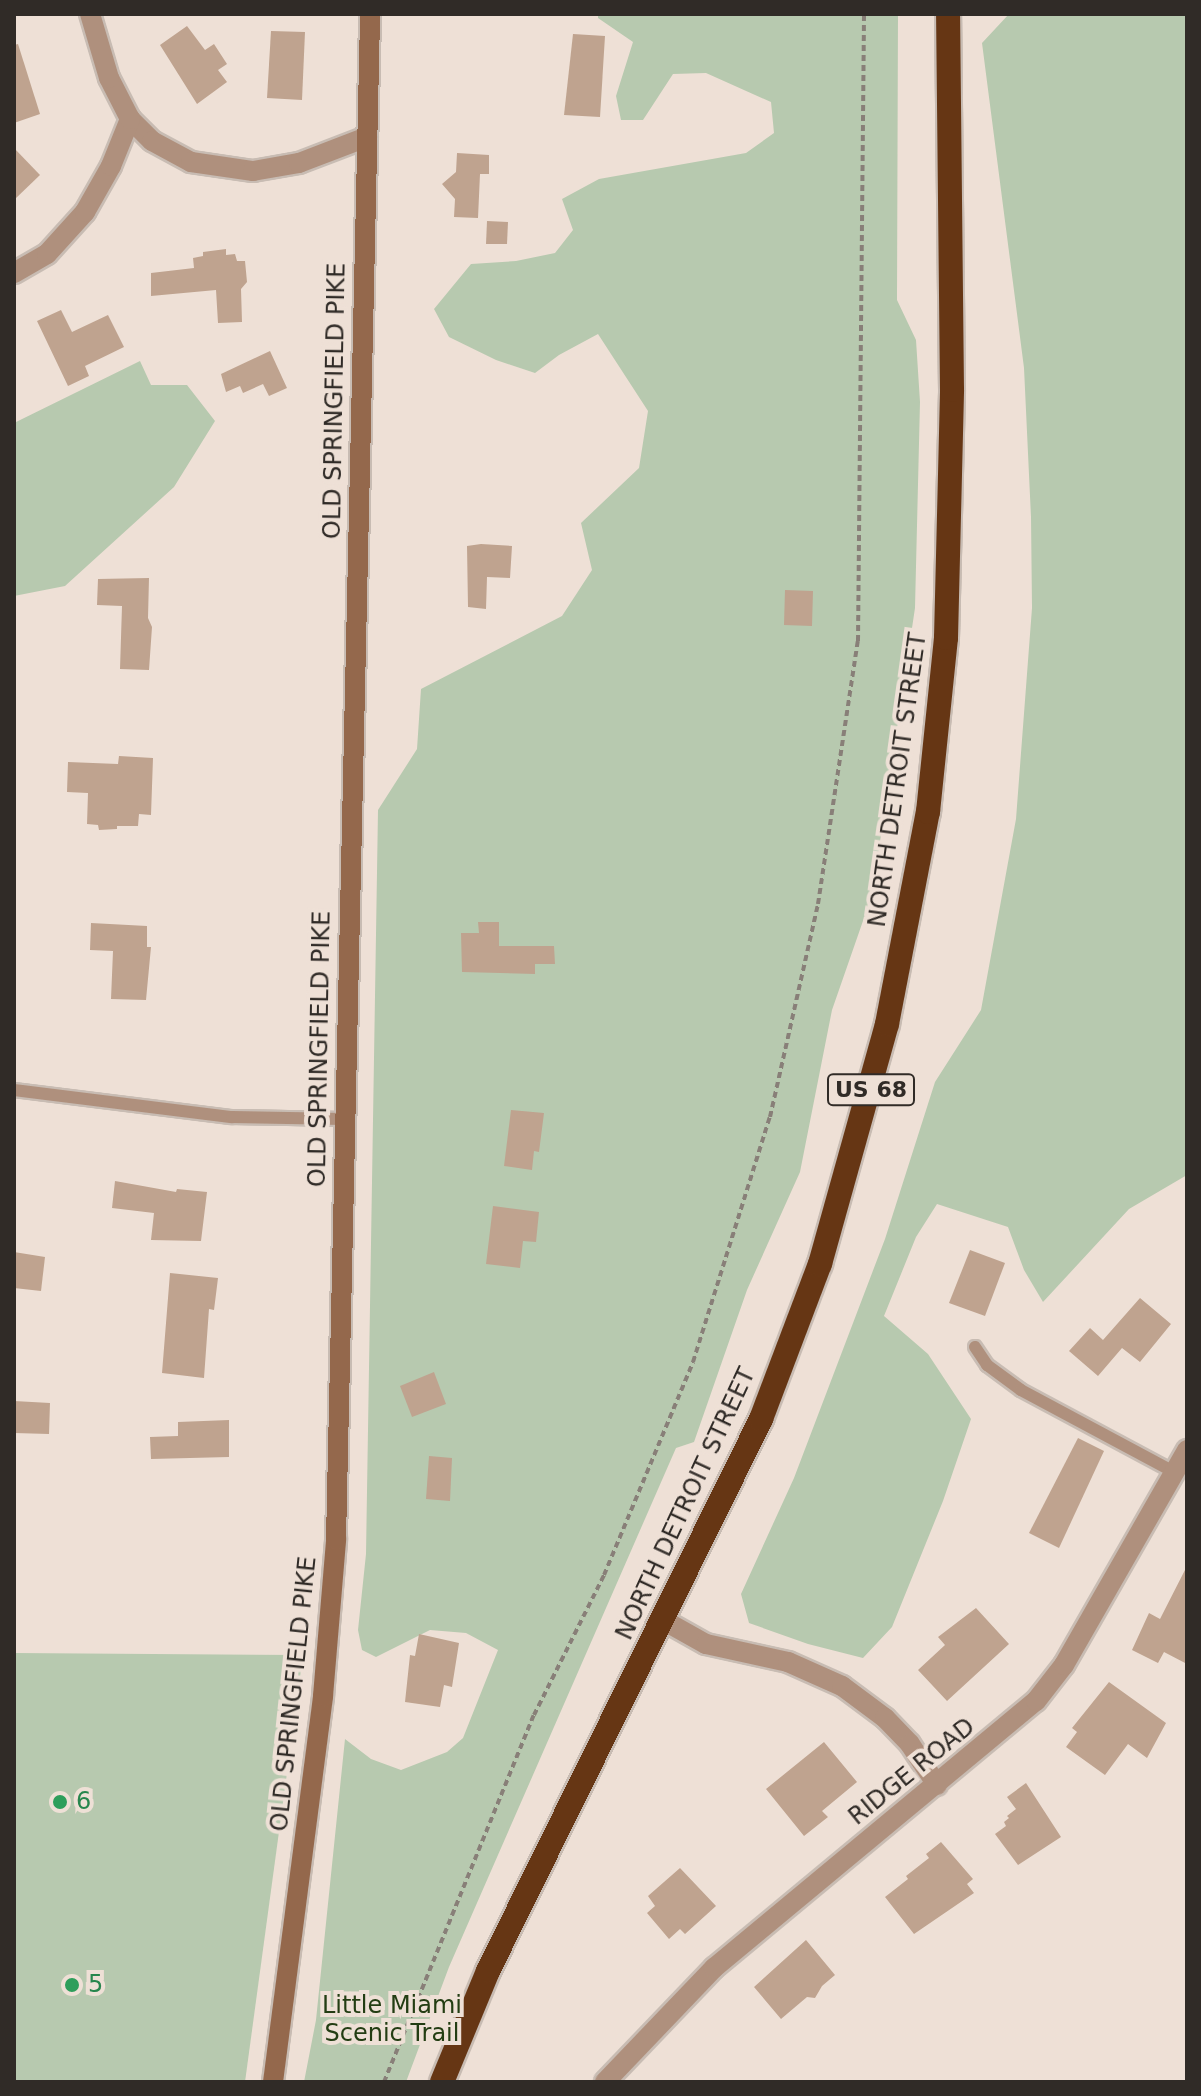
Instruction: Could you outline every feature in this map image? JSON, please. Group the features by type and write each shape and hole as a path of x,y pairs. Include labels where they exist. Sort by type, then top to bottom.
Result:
{"highway":[{"name":"NORTH DETROIT STREET","path":"442,2082 488,1971 761,1419 820,1264 863,1119 915,890 939,722 951,554 948,14"}],"street":[{"path":"90,14 109,78 130,119 152,141 191,162 253,171 299,163 367,137"},
{"name":"OLD SPRINGFIELD PIKE","path":"273,2082 293,1947 332,1601 370,14"},
{"path":"14,273 47,254 85,212 111,166 130,119"},
{"name":"RIDGE ROAD","path":"605,2082 714,1968 1018,1719 1064,1665 1187,1450"},
{"path":"663,1620 706,1644 788,1662 842,1686 885,1718 910,1744 937,1785"}],"lane":[{"path":"14,1090 245,1118 344,1119"},
{"path":"975,1347 987,1365 1021,1390 1174,1472"}],"path":[{"path":"384,2082 534,1715 604,1575 693,1362 770,1117 818,904 858,641 864,14"}],"green space":[{"name":"Little Miami Scenic Trail","path":"598,14 898,14 897,300 916,340 920,402 915,608 872,895 832,1010 800,1172 747,1290 694,1442 676,1448 449,1967 406,2082 304,2082 316,2020 345,1739 371,1759 401,1770 447,1752 463,1738 498,1650 466,1633 430,1630 376,1657 362,1650 358,1630 366,1554 378,810 417,749 421,689 562,616 592,570 581,523 639,468 648,411 598,334 559,355 535,373 496,360 449,337 434,309 471,264 516,261 555,253 573,230 562,199 599,179 746,153 774,133 771,102 706,73 673,74 643,120 621,120 616,96 633,42 598,18"},
{"path":"1009,14 1187,14 1187,1175 1129,1209 1043,1302 1024,1270 1008,1227 937,1204 916,1237 884,1316 928,1354 971,1419 943,1501 892,1627 863,1658 808,1644 749,1623 741,1594 794,1478 885,1239 935,1082 981,1010 1016,819 1032,608 1031,517 1024,368 982,43"},
{"path":"140,361 151,385 187,385 215,421 174,487 65,586 14,596 14,423"},
{"path":"14,1653 303,1655 245,2082 14,2082"}],"building":[{"path":"187,26 205,50 214,44 227,64 218,70 227,82 197,104 160,45"},
{"path":"271,31 305,32 302,100 267,98"},
{"path":"573,34 605,36 600,117 564,115"},
{"path":"18,44 40,114 14,123 14,45"},
{"path":"14,148 40,175 14,200"},
{"path":"457,153 489,155 489,174 480,174 478,218 454,217 455,199 442,184 456,172"},
{"path":"487,221 508,222 507,244 486,244"},
{"path":"226,249 226,255 235,254 237,261 245,261 247,282 241,289 242,322 218,323 216,290 151,296 151,273 194,268 193,258 203,256 203,252"},
{"path":"61,310 72,332 108,315 124,347 85,366 89,376 68,386 37,321"},
{"path":"270,351 287,388 269,396 263,384 243,393 240,386 226,392 221,374"},
{"path":"467,546 512,546 510,578 487,577 486,609 468,607"},
{"path":"149,578 148,618 152,627 149,670 120,669 122,606 97,605 98,579"},
{"path":"785,590 813,591 812,626 784,625"},
{"path":"119,756 153,758 151,815 139,814 138,826 99,830 98,825 87,824 88,793 67,792 68,762 118,764"},
{"path":"478,922 499,922 499,946 554,946 555,964 535,964 535,974 462,972 461,933 479,933"},
{"path":"91,923 147,926 147,947 151,947 146,1000 111,999 113,951 90,950"},
{"path":"511,1110 544,1113 539,1152 534,1151 532,1170 504,1166"},
{"path":"115,1181 176,1192 177,1189 207,1192 201,1241 151,1240 154,1213 112,1208"},
{"path":"493,1206 539,1212 536,1242 523,1241 520,1268 486,1264"},
{"path":"970,1250 1005,1263 985,1316 949,1303"},
{"path":"14,1252 45,1257 41,1291 14,1288"},
{"path":"170,1273 218,1278 214,1310 209,1309 204,1378 162,1373"},
{"path":"1140,1298 1171,1324 1140,1362 1122,1348 1098,1376 1069,1351 1090,1328 1103,1340"},
{"path":"434,1372 446,1404 412,1417 400,1386"},
{"path":"14,1401 50,1403 49,1434 14,1433"},
{"path":"229,1420 229,1457 151,1459 150,1437 178,1436 178,1422"},
{"path":"1078,1438 1104,1451 1059,1548 1029,1533"},
{"path":"429,1456 452,1458 450,1501 426,1499"},
{"path":"1187,1566 1187,1664 1164,1652 1158,1663 1132,1650 1149,1613 1160,1619"},
{"path":"976,1608 1009,1644 947,1701 918,1670 945,1645 938,1637"},
{"path":"419,1634 459,1643 452,1687 444,1685 440,1707 405,1702 410,1655 415,1656"},
{"path":"1109,1682 1166,1723 1147,1758 1128,1744 1105,1775 1066,1747 1077,1732 1072,1728"},
{"path":"824,1742 857,1782 822,1811 828,1817 804,1836 766,1789"},
{"path":"1026,1783 1061,1837 1018,1865 995,1834 1006,1826 1007,1816 1016,1809 1007,1797"},
{"path":"941,1842 973,1879 967,1884 974,1893 914,1934 885,1897 908,1879 906,1876 929,1858 926,1854"},
{"path":"680,1868 716,1906 685,1934 680,1929 669,1939 647,1913 655,1906 648,1896"},
{"path":"806,1940 835,1975 822,1986 815,1998 807,1997 781,2019 754,1987"}],"place":[{"name":"6","path":"60,1802"},
{"name":"5","path":"72,1985"}]}
